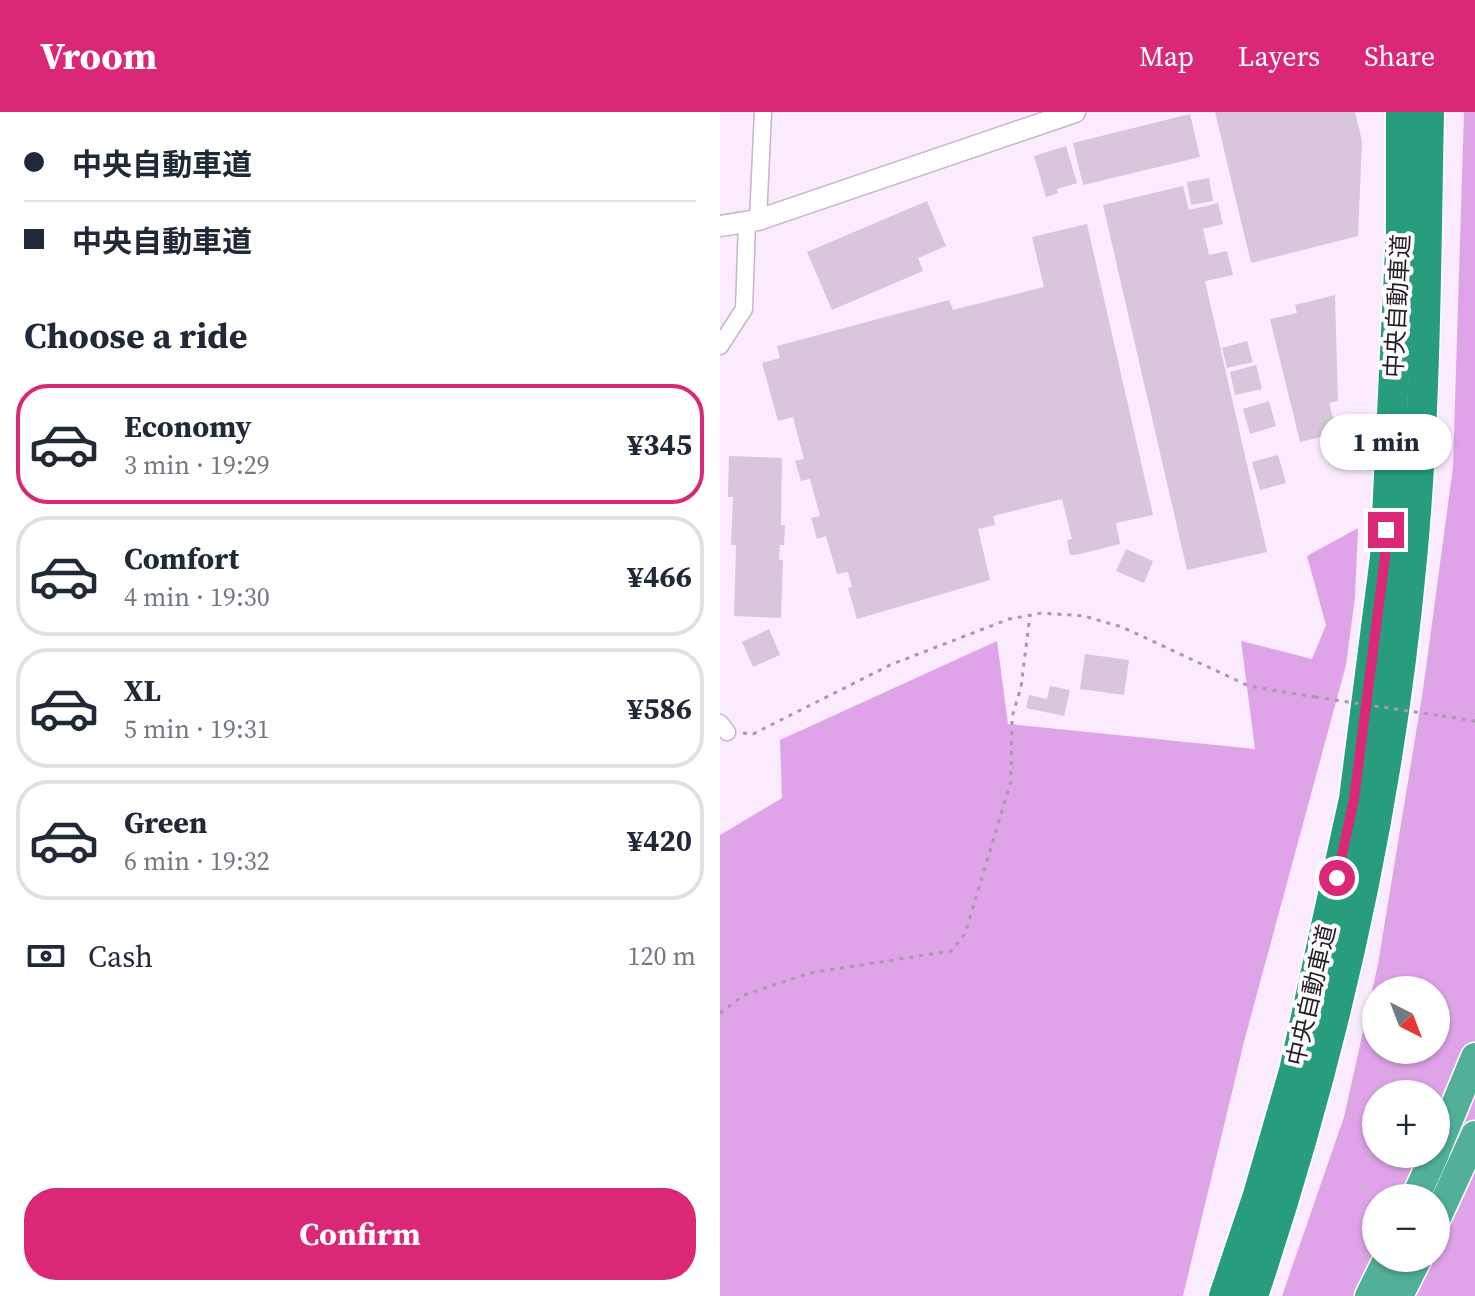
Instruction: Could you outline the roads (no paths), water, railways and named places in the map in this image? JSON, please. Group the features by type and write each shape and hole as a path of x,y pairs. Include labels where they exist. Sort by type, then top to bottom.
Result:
{"highway":[{"name":"中央自動車道","path":"1224,1296 1258,1195 1294,1071 1354,799 1385,557 1401,230 1401,112"},
{"name":"中央自動車道","path":"1253,1296 1289,1186 1341,991 1380,801 1397,690 1413,558 1422,418 1429,112"},
{"path":"1450,1116 1475,1057"},
{"path":"1450,1189 1475,1135"},
{"path":"1369,1296 1381,1272"},
{"path":"1399,1296 1411,1272"}],"street":[{"path":"720,346 744,309 763,112"},
{"path":"720,226 752,221 1075,112"}]}
